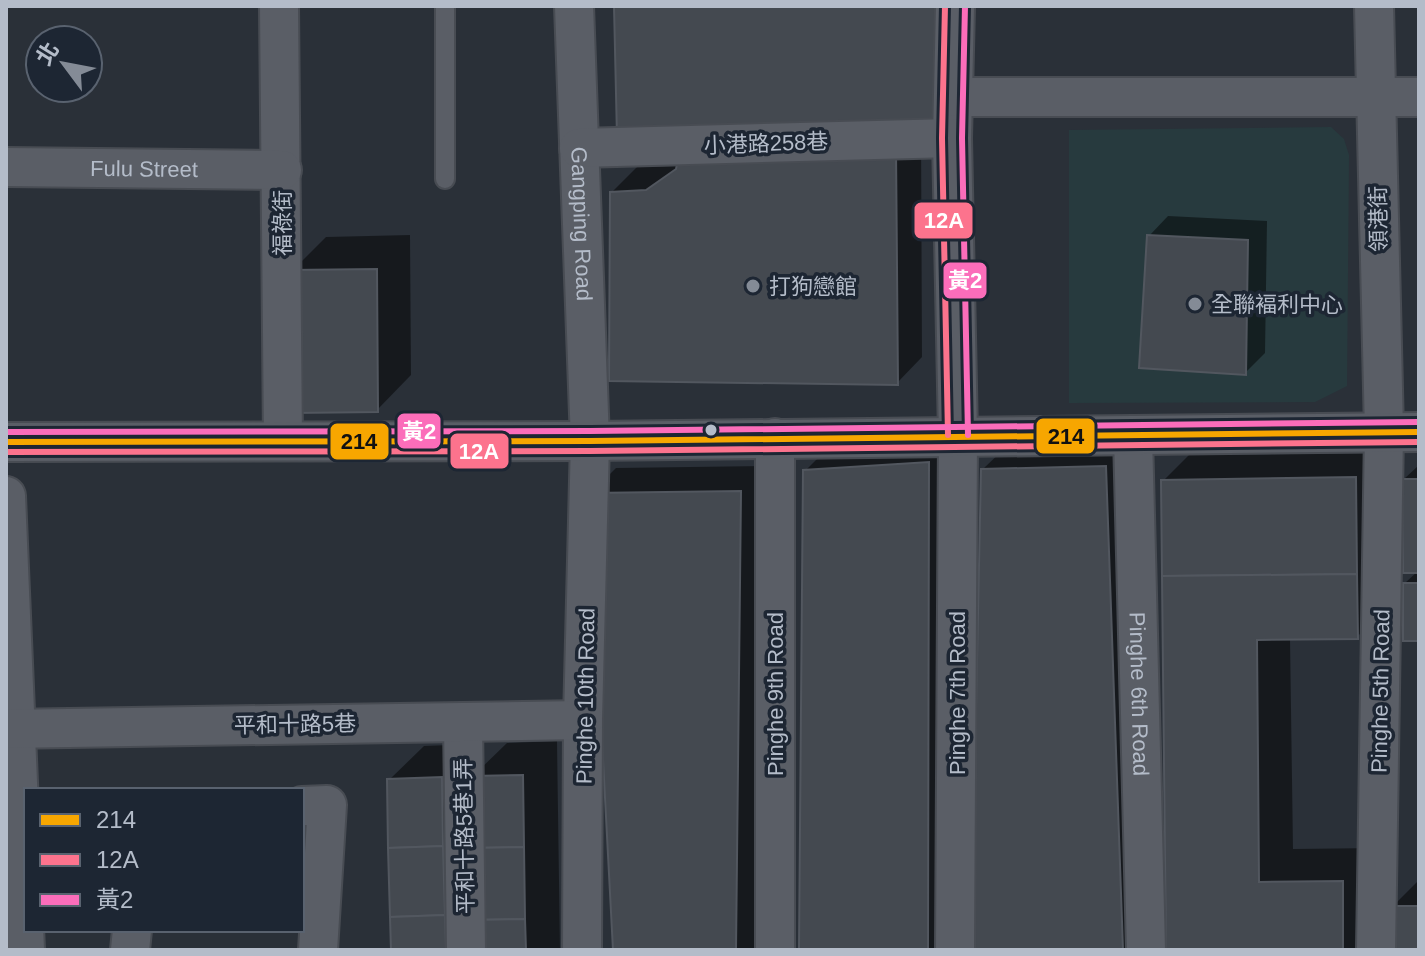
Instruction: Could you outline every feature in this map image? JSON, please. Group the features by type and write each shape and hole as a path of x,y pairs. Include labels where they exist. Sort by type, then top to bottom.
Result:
{"street":[{"name":"福祿街","path":"279,6 283,441"},
{"name":"Gangping Road","path":"574,6 590,441"},
{"name":"Pinghe 7th Road","path":"955,6 952,138 958,435 955,950"},
{"name":"領港街","path":"1374,6 1375,96 1401,432"},
{"path":"955,97 1419,97"},
{"name":"小港路258巷","path":"579,148 952,138"},
{"name":"Fulu Street","path":"6,167 282,170"},
{"path":"6,442 590,441 1401,432"},
{"name":"Pinghe 5th Road","path":"1376,950 1401,432"},
{"name":"Pinghe 6th Road","path":"1133,436 1146,950"},
{"name":"Pinghe 9th Road","path":"775,438 775,950"},
{"name":"Pinghe 10th Road","path":"582,950 583,720 590,441"},
{"path":"6,496 12,729 25,950"},
{"name":"平和十路5巷","path":"12,729 583,720"},
{"name":"平和十路5巷1弄","path":"463,722 466,950"},
{"path":"315,806 318,950"}],"lane":[{"path":"445,6 445,179"}],"green space":[{"path":"1331,127 1344,139 1349,155 1347,386 1315,402 1069,403 1069,130"}],"building":[{"path":"614,6 938,6 941,127 617,137"},
{"name":"打狗戀館","path":"896,149 898,385 609,381 610,192 646,190 676,169 679,155"},
{"name":"全聯褔利中心","path":"1147,235 1248,240 1246,375 1139,368"},
{"path":"377,269 378,412 292,413 290,270"},
{"path":"929,462 928,950 799,950 803,470"},
{"path":"1106,466 1123,950 971,950 981,469"},
{"path":"1356,477 1357,574 1162,576 1161,480"},
{"path":"1402,479 1419,479 1419,573 1403,573"},
{"path":"741,491 736,950 613,950 589,493"},
{"path":"1357,574 1358,639 1257,640 1259,882 1343,881 1343,950 1166,950 1162,576"},
{"path":"1403,583 1419,583 1419,641 1403,641"},
{"path":"523,775 524,847 472,848 471,776"},
{"path":"442,777 443,846 388,848 387,779"},
{"path":"443,846 445,915 390,917 388,848"},
{"path":"524,847 525,919 473,920 472,848"},
{"path":"1390,906 1419,906 1419,950 1390,950"},
{"path":"445,915 446,950 391,950 390,917"},
{"path":"525,919 526,950 473,950 473,920"}],"transit line":[{"name":"12A","path":"945,6 942,138 948,435"},
{"name":"黃2","path":"965,6 962,138 968,435"},
{"name":"黃2","path":"6,432 590,431 1419,422"},
{"name":"214","path":"6,442 590,441 1419,432"},
{"name":"12A","path":"6,452 590,451 1419,442"}],"place":[{"name":"打狗戀館","path":"753,286"},
{"name":"全聯褔利中心","path":"1195,304"}]}
